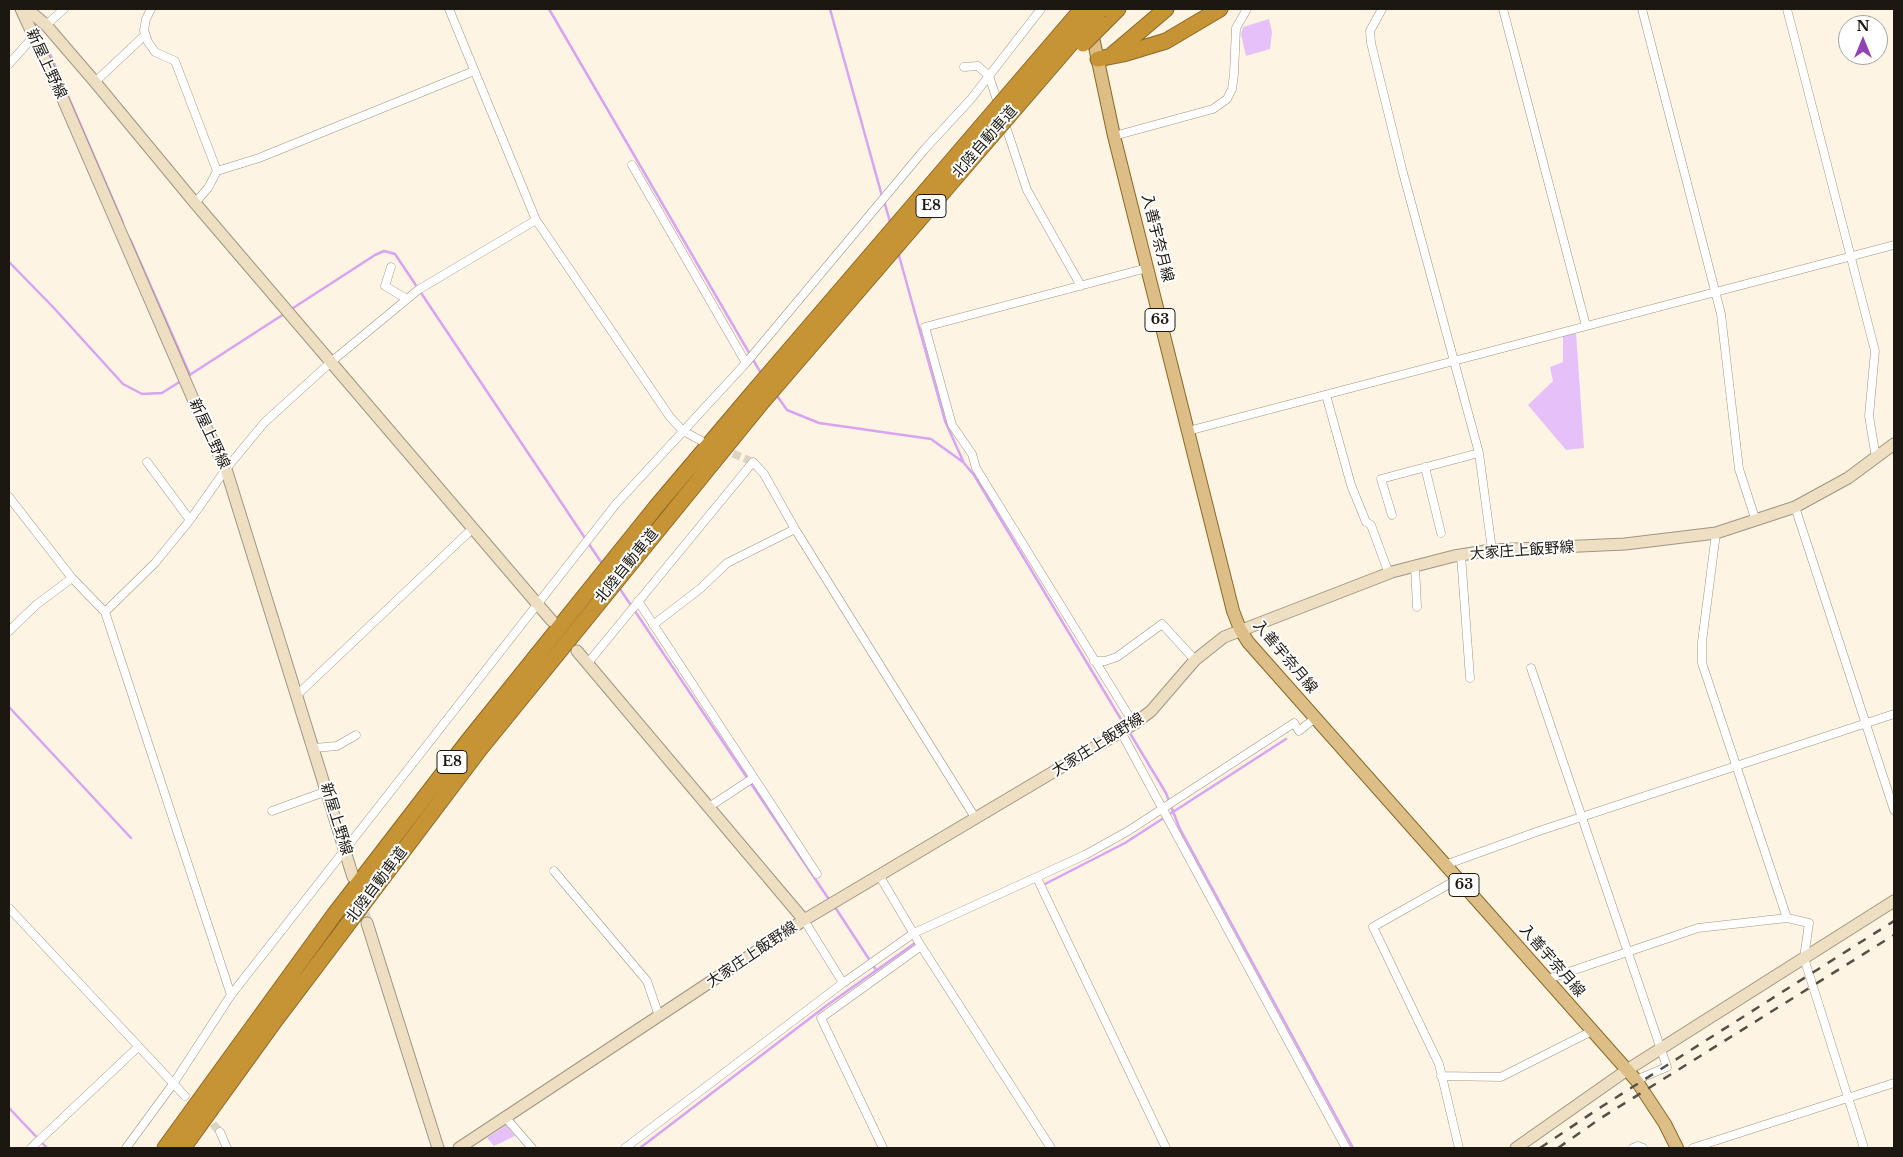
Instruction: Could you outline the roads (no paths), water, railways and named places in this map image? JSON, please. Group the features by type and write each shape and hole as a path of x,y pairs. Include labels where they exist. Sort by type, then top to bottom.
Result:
{"highway":[{"path":"982,122 1069,9"},
{"name":"北陸自動車道","path":"183,1148 313,970 480,749 659,526 760,395 982,122 1082,9"},
{"name":"北陸自動車道","path":"165,1148 334,916 468,741 656,507 760,395 1098,13 1118,9"},
{"path":"1098,59 1121,50 1166,9"},
{"path":"1098,59 1123,54 1166,41 1220,9"}],"main road":[{"name":"新屋上野線","path":"21,9 200,415 226,469 354,877"},
{"path":"27,9 46,26 95,82 195,203 552,621"},
{"name":"入善宇奈月線","path":"1098,13 1098,59 1114,136 1233,611 1240,629 1248,642 1632,1075 1665,1124 1677,1148"},
{"name":"大家庄上飯野線","path":"459,1148 804,920 1134,724 1162,699 1195,660 1224,637 1240,629 1389,574 1461,555 1492,550 1625,544 1716,533 1795,507 1848,478 1894,445"},
{"path":"577,651 804,920"},
{"path":"1516,1148 1632,1075 1661,1050 1894,901"},
{"path":"367,923 438,1148"}],"street":[{"path":"46,26 64,9"},
{"path":"152,9 146,19 145,35 155,52 175,61 217,171"},
{"path":"449,9 536,220 670,417 683,431 700,440"},
{"path":"126,1148 173,1084 231,995 616,504 746,364 924,150 989,76 1041,9"},
{"path":"1114,136 1213,109 1227,99 1232,89 1234,74 1236,28 1247,9"},
{"path":"1382,9 1370,31 1371,43 1402,169 1480,453 1492,550"},
{"path":"1503,9 1586,326"},
{"path":"1642,9 1721,314 1739,469 1756,521"},
{"path":"1787,9 1875,351 1869,416 1876,458"},
{"path":"95,82 145,35"},
{"path":"9,64 34,36"},
{"path":"964,67 978,66 989,76 1027,190 1081,286"},
{"path":"195,203 208,188 217,171 259,158 474,71"},
{"path":"632,165 746,364"},
{"path":"105,612 155,563 190,520 226,469 264,423 331,362 418,290 536,220"},
{"path":"1188,431 1894,245"},
{"path":"391,267 385,286 407,299"},
{"path":"1134,724 976,468 972,454 952,425 925,327 1147,268"},
{"path":"1326,395 1351,485 1366,522 1372,525 1389,574"},
{"path":"1392,514 1381,479 1480,453"},
{"path":"147,462 190,520"},
{"path":"588,664 753,462 764,474 795,529 976,819"},
{"path":"1425,467 1441,534"},
{"path":"9,497 72,578 105,612 231,995"},
{"path":"1795,507 1894,810"},
{"path":"297,695 472,529"},
{"path":"653,625 727,563 795,529"},
{"path":"1716,533 1702,642 1702,664 1788,918"},
{"path":"1461,555 1470,678"},
{"path":"1415,566 1417,607"},
{"path":"9,631 36,605 72,578"},
{"path":"638,601 818,874"},
{"path":"1094,661 1104,661 1117,657 1162,624 1195,660"},
{"path":"1532,668 1667,1066 1632,1075"},
{"path":"1445,865 1894,714"},
{"path":"624,1148 843,983 914,933 1085,855 1128,831 1162,807 1294,723 1298,731 1315,718"},
{"path":"1121,732 1346,1148"},
{"path":"314,748 337,746 356,735"},
{"path":"709,807 753,778"},
{"path":"272,811 327,791"},
{"path":"554,870 647,981 659,1016"},
{"path":"879,875 1051,1148"},
{"path":"1036,878 1166,1148"},
{"path":"1458,879 1373,926 1439,1064 1459,1148"},
{"path":"9,908 185,1096"},
{"path":"1548,979 1698,928 1788,918 1809,923 1804,958 1864,1148"},
{"path":"804,920 843,983"},
{"path":"883,1148 821,1018 922,946"},
{"path":"1441,1076 1501,1077 1592,1031"},
{"path":"31,1148 138,1047"},
{"path":"1693,1148 1894,1083"},
{"path":"506,1118 532,1148"},
{"path":"220,1132 227,1148"},
{"path":"1633,1148 1638,1146 1643,1148"}],"waterway":[{"path":"549,9 762,375"},
{"path":"830,9 882,196"},
{"path":"46,45 123,223"},
{"path":"884,201 891,225"},
{"path":"130,239 190,375"},
{"path":"290,310 375,255 384,251 395,254 603,565"},
{"path":"898,252 945,421 963,461"},
{"path":"9,262 123,384 142,394 162,393 181,381"},
{"path":"188,376 284,314"},
{"path":"775,393 787,410 819,423 931,439 963,462 974,475 1125,726"},
{"path":"618,586 830,901"},
{"path":"9,707 131,838"},
{"path":"1128,730 1166,793 1179,827 1353,1148"},
{"path":"1045,884 1125,843 1286,739"},
{"path":"835,907 876,970"},
{"path":"640,1148 826,1006 915,943"},
{"path":"9,1108 47,1148"}],"tunnel":[{"path":"722,449 753,462"},
{"path":"355,881 367,923"},
{"path":"205,1115 220,1132"}],"railway":[{"path":"1540,1148 1598,1109 1894,921"},
{"path":"1558,1148 1601,1118 1894,935"}]}
